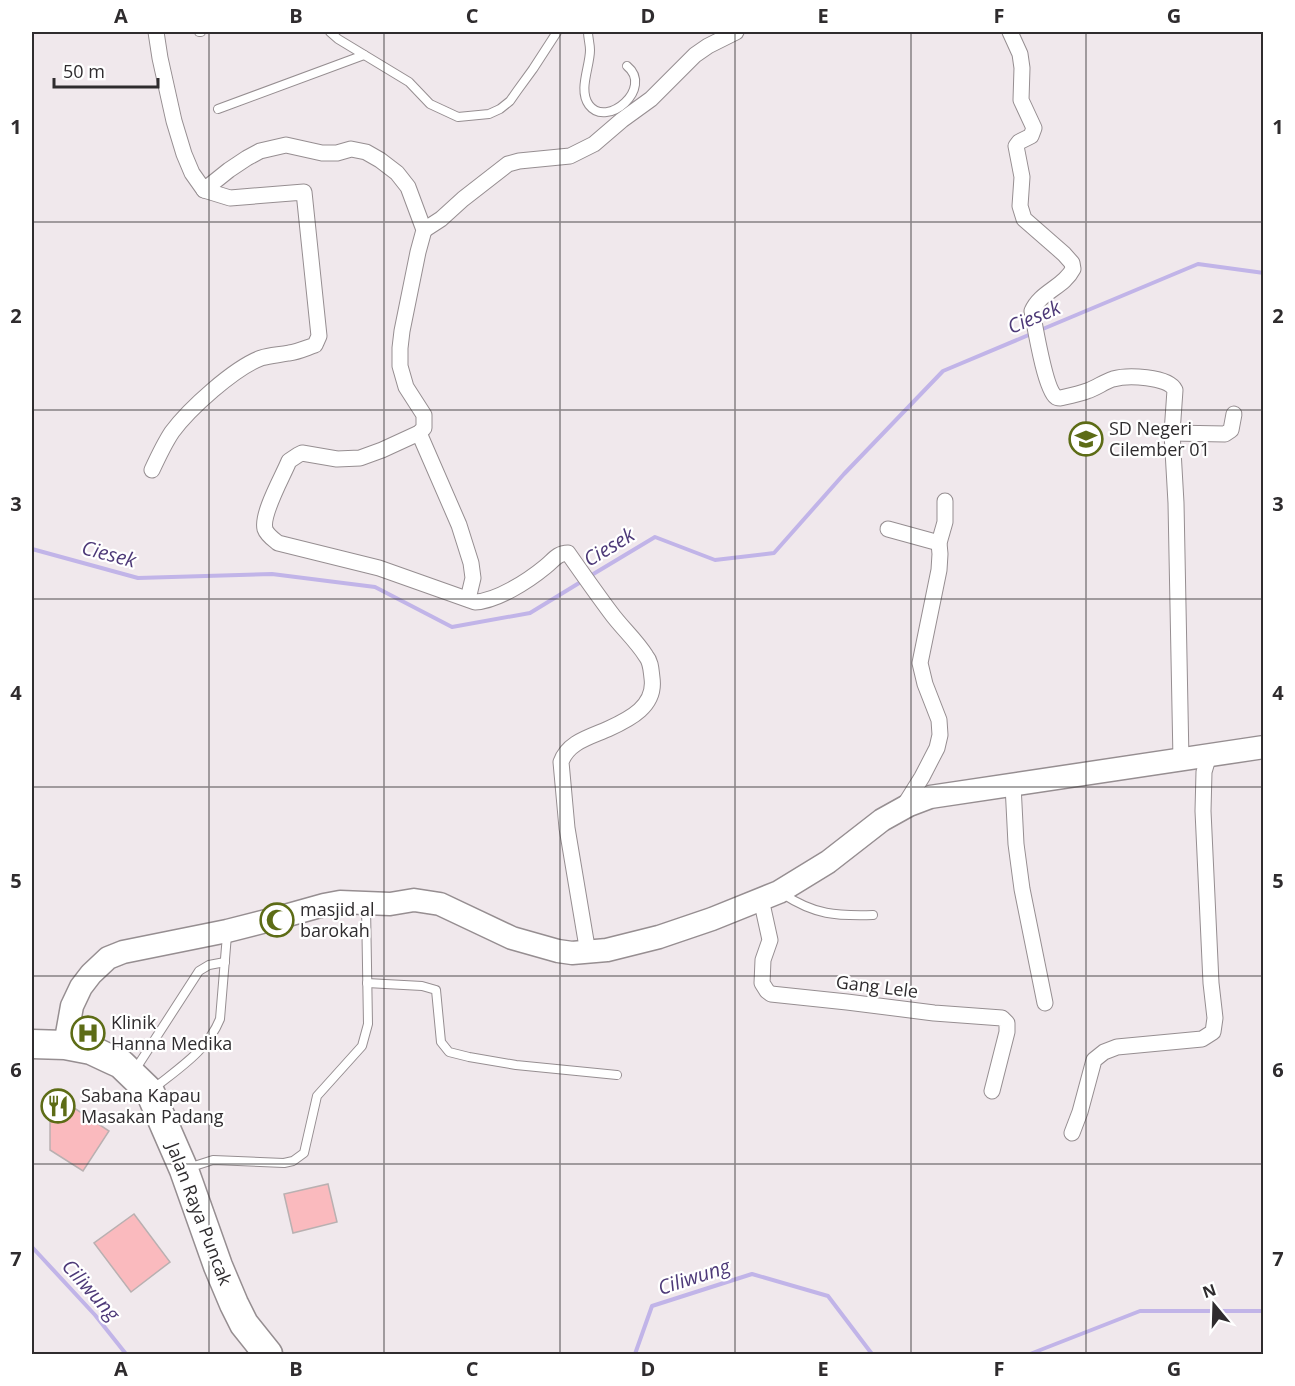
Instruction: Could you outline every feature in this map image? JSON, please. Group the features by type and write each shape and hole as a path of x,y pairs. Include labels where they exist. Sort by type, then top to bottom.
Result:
{"highway":[{"path":"32,1044 65,1045 91,1050 121,1064 141,1083"},
{"name":"Jalan Raya Puncak","path":"141,1083 184,1170 234,1304 244,1324 268,1354"}],"street":[{"path":"152,470 173,430 207,395 246,365 259,358 297,352 315,345 319,336 304,192 230,198 204,190 192,173 178,132 156,32"},
{"path":"424,230 441,219 508,164 570,156 594,144 651,99 695,55 736,32"},
{"path":"1010,32 1020,54 1022,100 1034,128 1031,135 1016,146 1022,177 1020,206 1022,215 1064,254 1072,263 1073,268 1068,277 1039,300 1032,311 1038,345 1050,387 1057,398 1076,395 1114,379 1122,378 1154,379 1173,385 1175,390 1172,433 1176,503 1181,760"},
{"path":"204,190 229,170 261,151 286,145 322,153 358,150 380,160 397,173 408,187 424,230 400,348 402,375 406,387 424,415 424,428 419,433 360,458 337,459 302,453 289,461 265,516 265,527 271,538 278,543 379,568 476,602 513,589 544,568 558,554 568,553 612,615 647,657 653,683 649,700 638,713 620,724 571,747 564,754 561,762 567,828 588,952"},
{"path":"1172,433 1227,433 1231,430 1234,414"},
{"path":"419,433 459,525 471,563 473,578 468,599"},
{"path":"902,808 922,777 937,748 940,735 939,720 925,684 920,663 939,570 939,543 945,522 945,501"},
{"path":"888,529 939,543"},
{"path":"65,1045 72,1006 81,987 108,958 123,952 227,931 340,902 390,904 414,900 440,904 512,938 572,953 616,948 659,937 770,896 828,862 882,820 902,808 937,795 1263,747"},
{"path":"1072,1133 1094,1060 1104,1052 1117,1047 1202,1039 1211,1034 1215,1028 1203,811 1204,772 1209,755"},
{"path":"1013,785 1016,844 1022,889 1045,1004"},
{"name":"Gang Lele","path":"770,896 768,947 763,960 762,972 762,982 767,991 771,994 794,997 934,1013 1002,1018 1006,1023 1007,1032 992,1091"}],"lane":[{"path":"330,32 409,82 429,104 458,117 489,114 510,101 557,32"},
{"path":"588,32 590,51 585,81 586,101 593,110 604,113 615,110 627,101 635,90 637,80 633,71 627,66"},
{"path":"218,109 364,55"},
{"path":"770,896 809,909 837,915 873,915"},
{"path":"184,1170 213,1160 284,1163 293,1161 304,1153 316,1096 362,1046 368,1024 366,904"},
{"path":"141,1083 196,1055 216,1029 220,1019 227,931"},
{"path":"141,1083 199,971 209,965 225,962"},
{"path":"367,983 422,986 436,990 441,1042 449,1052 516,1065 617,1076"}],"building":[{"path":"50,1092 109,1131 83,1171 50,1150"},
{"path":"328,1184 337,1222 293,1233 284,1194"},
{"path":"134,1214 170,1262 131,1292 94,1243"}],"waterway":[{"name":"Ciesek","path":"1038,331 1198,264 1264,273"},
{"name":"Ciesek","path":"590,576 655,537 715,560 774,553 844,474 943,371 1031,334"},
{"name":"Ciesek","path":"32,549 138,578 272,574 375,587 452,627 530,613 584,580"},
{"name":"Ciliwung","path":"32,1247 95,1315 126,1354"},
{"name":"Ciliwung","path":"635,1354 652,1306 752,1274 828,1296 872,1354"},
{"name":"Ciliwung","path":"1030,1354 1140,1311 1264,1311"}],"place":[{"name":"SD Negeri Cilember 01","path":"1086,439"},
{"name":"masjid al barokah","path":"277,920"},
{"name":"Klinik Hanna Medika","path":"88,1033"},
{"name":"Sabana Kapau Masakan Padang","path":"58,1106"}]}
